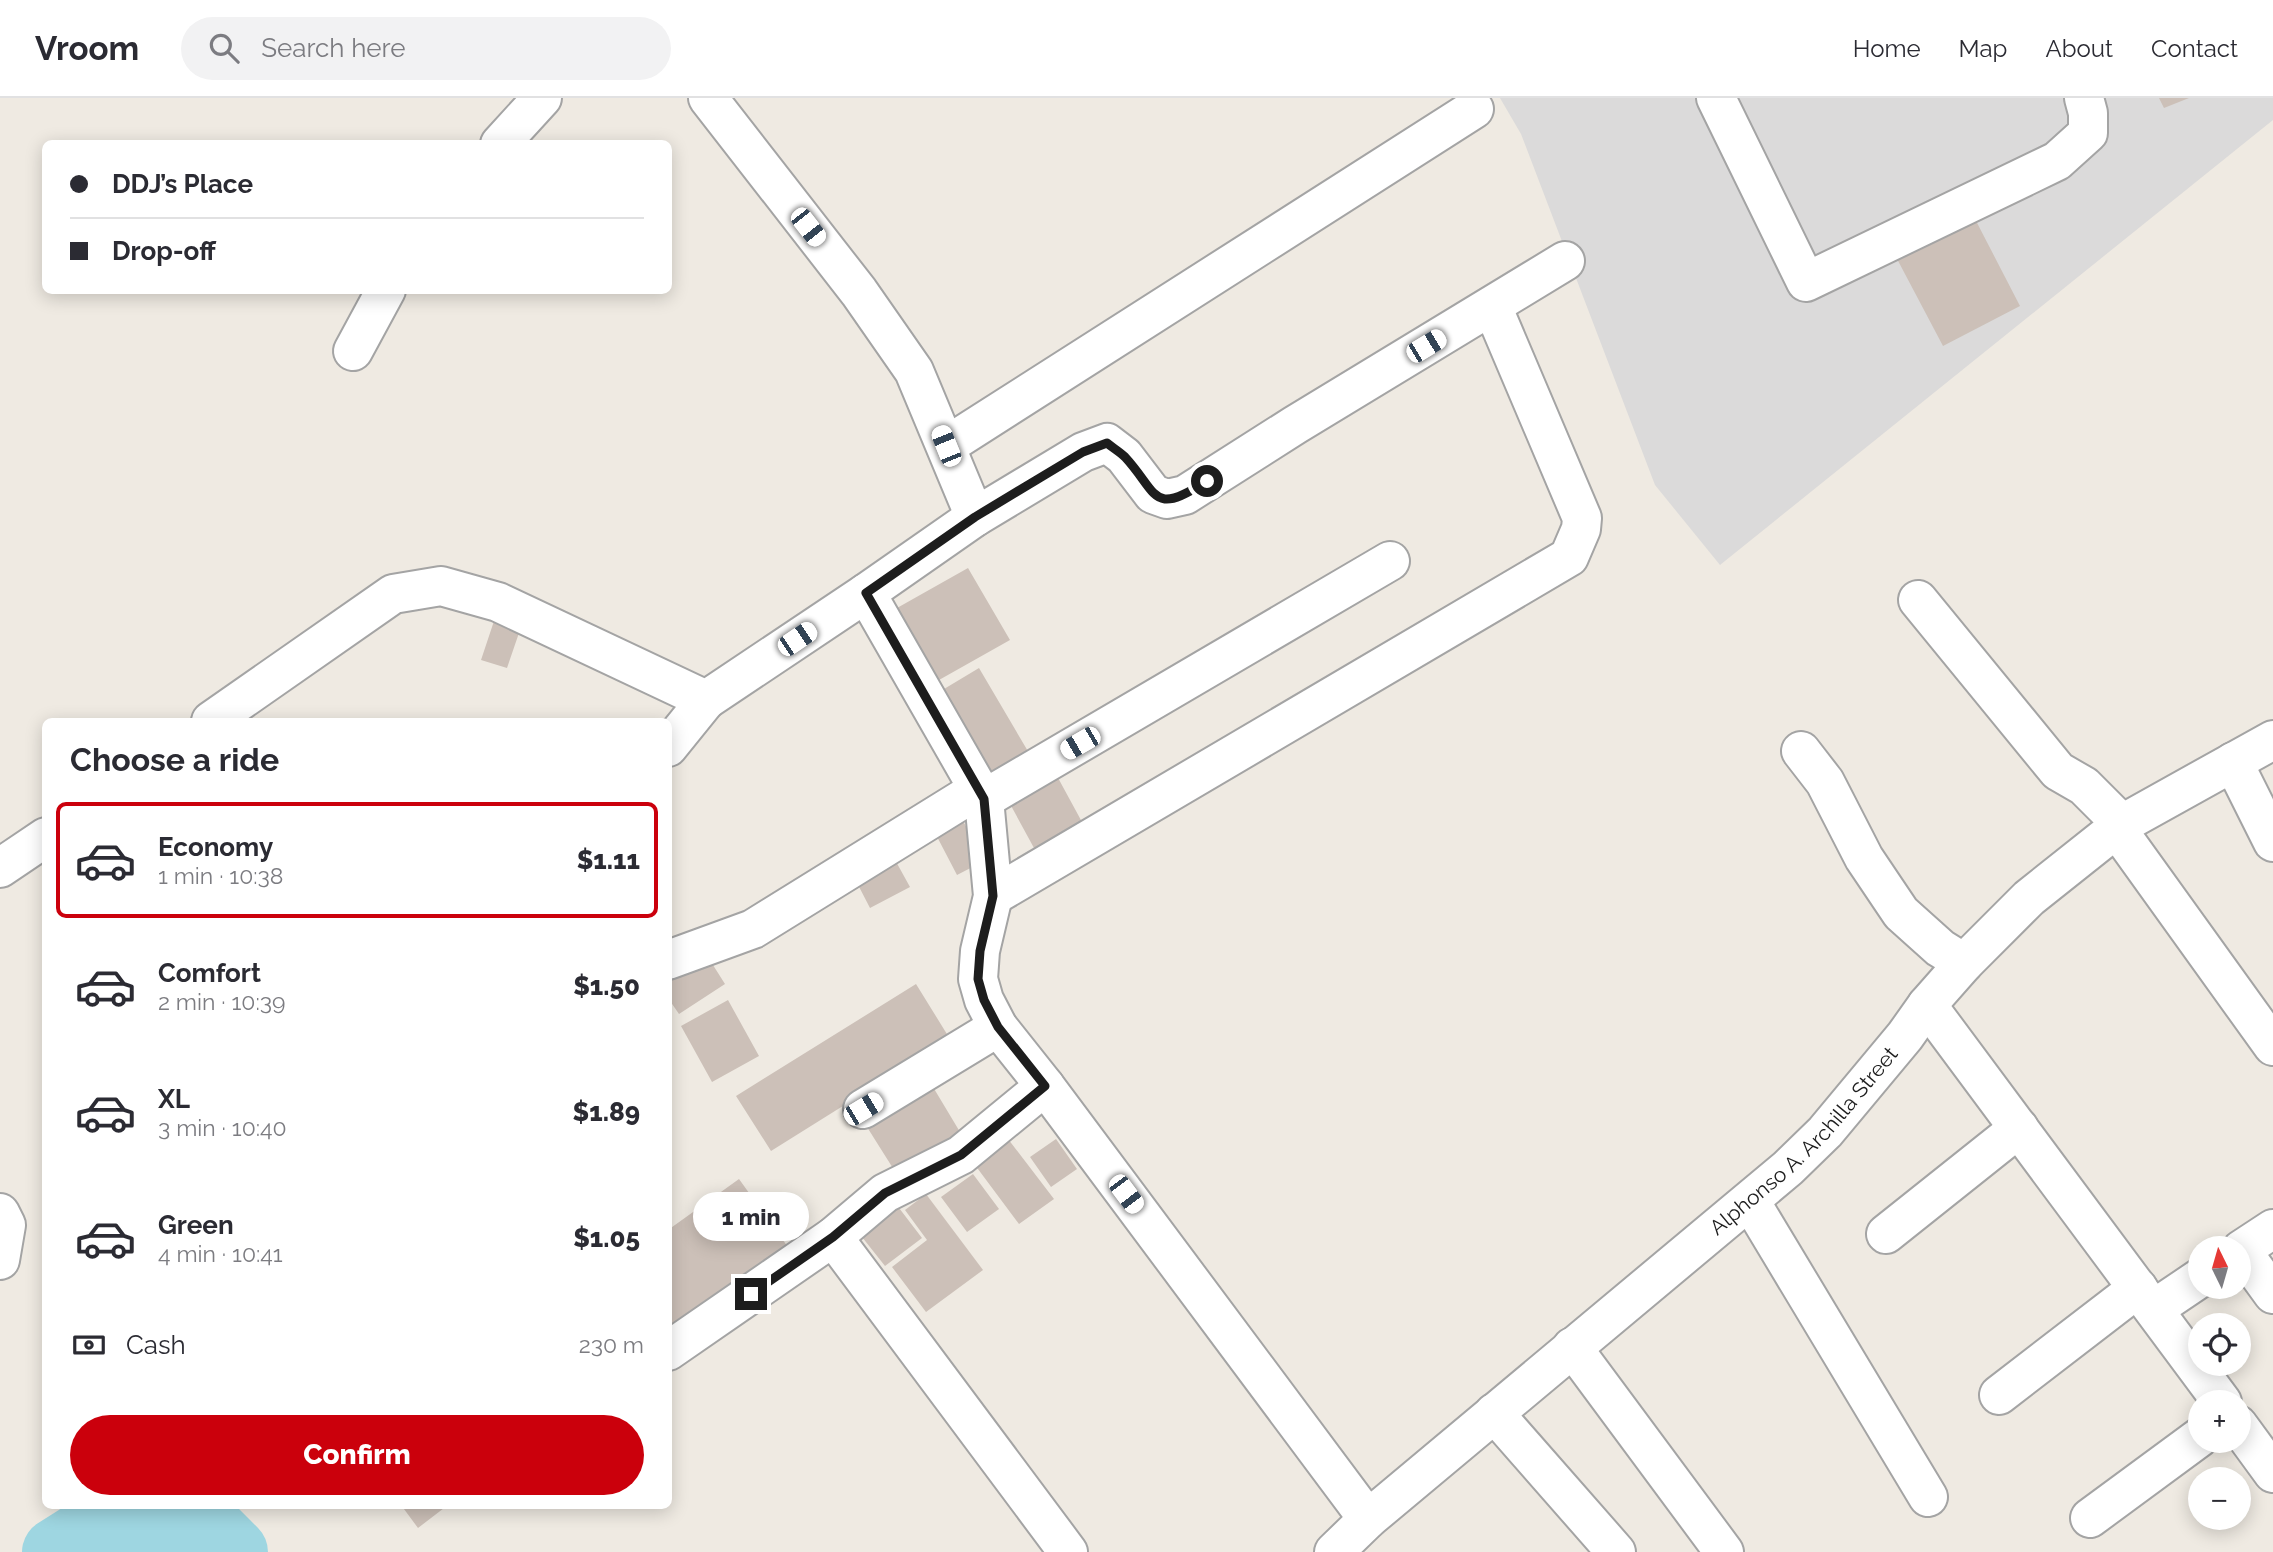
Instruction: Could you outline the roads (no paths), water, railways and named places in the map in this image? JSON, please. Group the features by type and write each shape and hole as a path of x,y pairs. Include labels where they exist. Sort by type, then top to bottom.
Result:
{"street":[{"path":"504,140 542,98"},
{"path":"708,98 859,292 914,371 975,517"},
{"path":"1716,98 1806,282 2057,161 2086,115"},
{"path":"946,446 1474,109"},
{"path":"672,742 706,700 975,517 1083,452 1107,443 1124,456 1153,494 1167,499 1185,495 1565,261"},
{"path":"353,352 384,294"},
{"path":"993,896 1569,557 1581,530 1582,518 1492,306"},
{"path":"672,959 753,929 981,794 1390,562"},
{"path":"215,718 393,594 441,586 498,603 706,700"},
{"path":"866,593 981,794 993,896 980,951 978,979 984,1000 998,1027 1045,1086 1368,1519"},
{"path":"1918,600 2058,771 2084,786 2120,827 2273,1046"},
{"name":"Alphonso A. Archilla Street","path":"1334,1552 1368,1519 1788,1168 1825,1132 1964,963 2029,898 2120,827 2273,740"},
{"path":"1801,751 1825,782 1864,858 1901,913 1940,948 1964,963"},
{"path":"2233,762 2273,842"},
{"path":"0,868 42,839"},
{"path":"1927,1005 2212,1390"},
{"path":"863,1109 998,1027"},
{"path":"672,1348 833,1237 885,1193 961,1155 1045,1086"},
{"path":"1886,1234 2019,1128"},
{"path":"1749,1200 1928,1497"},
{"path":"0,1213 6,1225 0,1260"},
{"path":"2251,1242 2273,1228"},
{"path":"833,1237 1068,1552"},
{"path":"2251,1266 2273,1294"},
{"path":"1998,1395 2146,1298 2188,1282"},
{"path":"1572,1347 1724,1552"},
{"path":"1494,1413 1616,1552"},
{"path":"2251,1443 2273,1473"},
{"path":"2090,1518 2188,1446"}],"waterway":[{"path":"56,1552 94,1528 204,1522 234,1552"}]}
